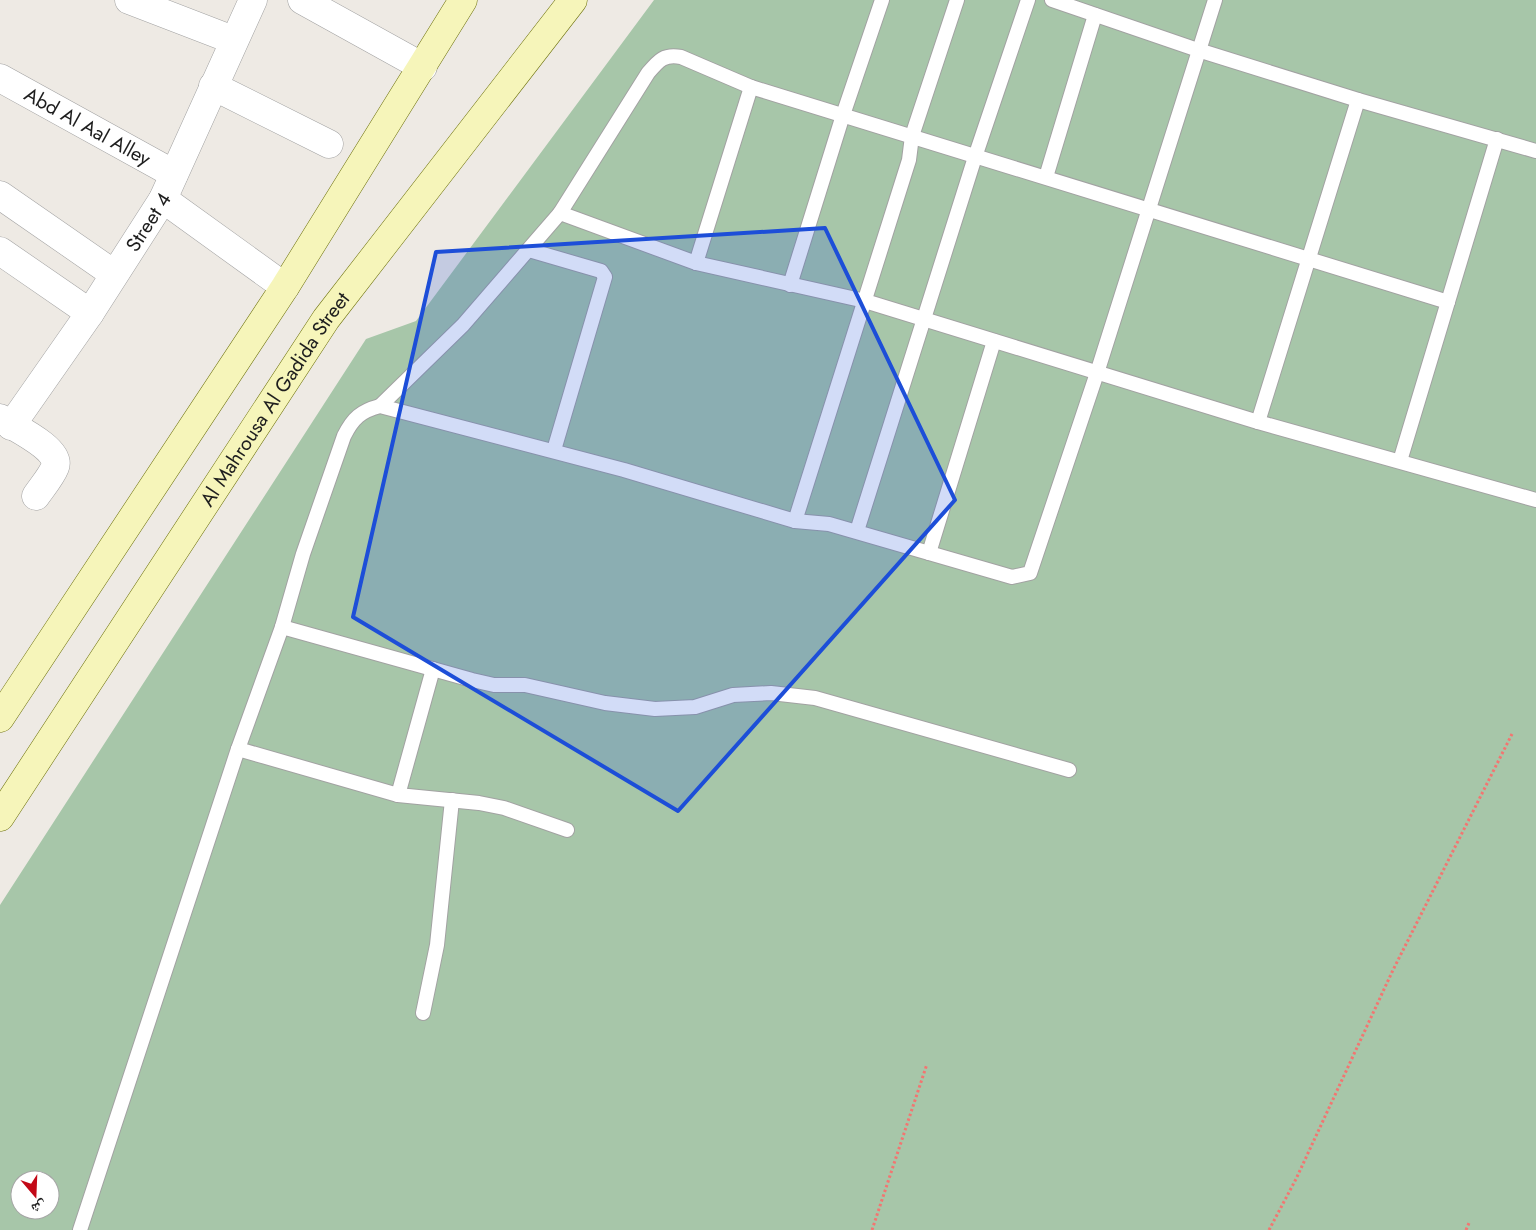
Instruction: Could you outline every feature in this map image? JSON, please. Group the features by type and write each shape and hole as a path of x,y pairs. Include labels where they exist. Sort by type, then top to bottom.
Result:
{"main road":[{"path":"0,718 285,287 463,0"},
{"name":"Al Mahrousa Al Gadida Street","path":"0,817 326,319 573,0"}],"street":[{"name":"Street 4","path":"6,422 90,313 163,199 233,40 253,0"},
{"path":"302,0 423,67"},
{"path":"136,1 233,40"},
{"name":"Abd Al Aal Alley","path":"0,78 174,174"},
{"path":"213,86 329,144"},
{"path":"0,195 114,274"},
{"path":"163,199 285,287"},
{"path":"0,251 90,313"},
{"path":"6,422 45,445 55,459 56,465 36,496"}],"lane":[{"path":"790,285 842,115 882,0"},
{"path":"795,521 866,302 909,160 912,136 957,0"},
{"path":"857,532 975,157 1028,0"},
{"path":"1052,0 1198,50 1358,100 1536,151"},
{"path":"380,406 554,450 795,521 829,524 1012,577 1022,577 1030,573 1097,373 1215,0"},
{"path":"1046,177 1095,15"},
{"path":"80,1230 238,749 282,627 303,554 344,436 359,413 380,406 463,325 529,250 560,213 648,73 664,57 670,55 681,57 751,87 1448,302"},
{"path":"696,262 751,87"},
{"path":"1258,422 1358,100"},
{"path":"1400,461 1497,139"},
{"path":"560,213 696,262 866,302 1258,422 1536,500"},
{"path":"529,250 601,272 605,277 554,450"},
{"path":"929,552 994,341"},
{"path":"282,627 494,685 525,686 604,703 655,709 695,707 733,696 771,693 815,698 1069,770"},
{"path":"398,795 433,669"},
{"path":"238,749 398,795 452,800 504,808 567,830"},
{"path":"423,1013 437,945 452,800"}],"path":[{"path":"1269,1230 1296,1179 1393,970 1512,734"},
{"path":"872,1230 927,1064"},
{"path":"1466,1230 1469,1223"}],"highlighted area":[{"path":"825,228 955,500 678,811 353,617 436,252"}],"green space":[{"path":"654,0 1536,0 1536,1230 0,1230 0,905 366,339 416,321"}]}
